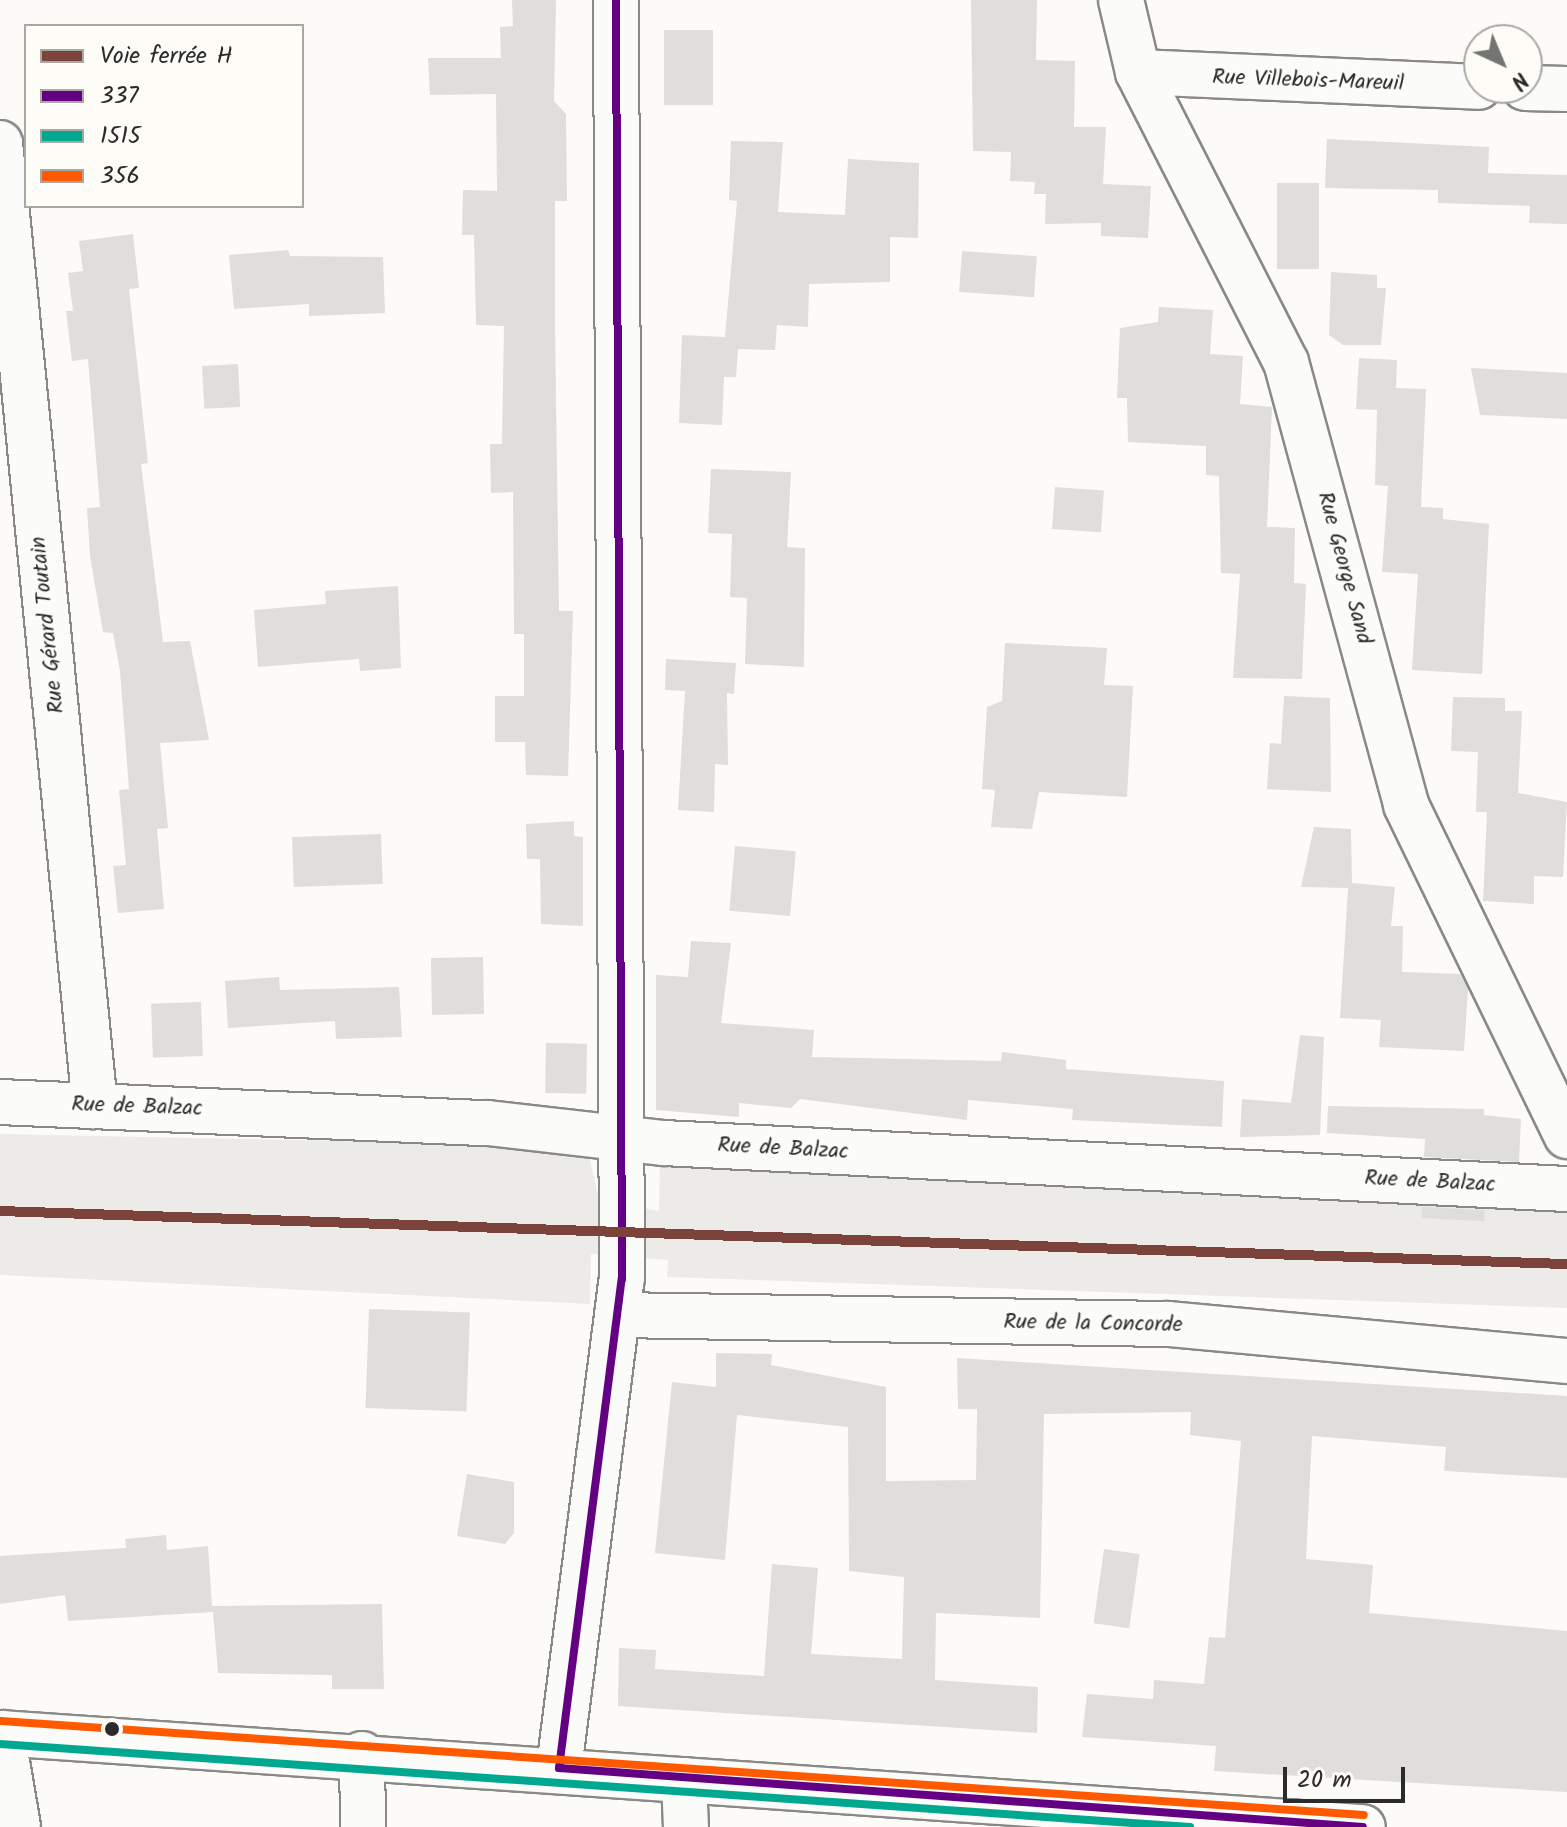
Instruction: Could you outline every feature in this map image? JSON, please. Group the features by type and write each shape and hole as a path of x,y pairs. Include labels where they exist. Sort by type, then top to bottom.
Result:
{"street":[{"path":"559,1768 617,1315 616,0"},
{"name":"Rue George Sand","path":"1121,0 1138,72 1286,362 1406,805 1567,1136"},
{"name":"Rue Villebois-Mareuil","path":"1138,72 1463,86"},
{"path":"1543,88 1567,89"},
{"name":"Rue Gérard Toutain","path":"0,143 95,1106"},
{"name":"Rue de Balzac","path":"0,1102 619,1133 664,1143 1567,1189"},
{"name":"Rue de la Concorde","path":"617,1315 1168,1324 1567,1361"},
{"path":"18,1827 1,1733 559,1768 1072,1817 1202,1816 1363,1827"},
{"path":"362,1754 363,1827"},
{"path":"684,1780 686,1827"}],"shaded area":[{"path":"0,1134 587,1146 599,1200 659,1211 660,1164 1567,1202 1567,1308 667,1277 668,1260 591,1254 590,1304 0,1275"}],"building":[{"path":"512,0 556,0 554,101 566,114 567,201 555,201 555,326 559,611 573,611 568,776 526,775 525,742 495,742 495,696 524,696 524,634 514,634 513,492 491,493 490,444 502,444 504,326 476,325 474,235 462,235 463,190 497,191 496,94 430,95 428,58 501,58 500,27 513,26"},
{"path":"971,0 1037,0 1036,60 1075,61 1074,127 1106,127 1103,184 1151,186 1148,238 1101,236 1101,223 1045,224 1046,194 1034,194 1035,182 1010,181 1011,152 973,151"},
{"path":"664,30 713,30 713,105 664,105"},
{"path":"1327,139 1489,147 1488,173 1567,175 1567,224 1529,223 1530,206 1438,203 1438,190 1325,188"},
{"path":"731,141 783,142 778,212 845,215 848,159 919,163 918,238 890,237 890,282 809,284 808,327 777,325 775,350 738,349 736,377 724,377 722,425 679,423 682,335 725,337 737,201 729,200"},
{"path":"1277,183 1319,183 1319,269 1277,269"},
{"path":"133,234 139,288 129,289 148,463 141,464 163,642 190,641 209,740 160,743 168,828 157,829 164,909 118,913 113,866 126,865 119,790 129,789 120,671 113,633 103,632 90,556 87,508 100,507 88,359 72,361 66,311 73,311 68,273 83,271 79,241"},
{"path":"288,250 290,256 383,257 385,313 309,316 309,304 234,309 229,255"},
{"path":"962,251 1037,256 1034,297 959,292"},
{"path":"1331,272 1377,275 1377,288 1386,288 1381,345 1343,345 1329,335"},
{"path":"1159,307 1213,310 1210,354 1243,356 1240,404 1272,407 1267,527 1295,528 1294,583 1306,584 1302,679 1233,678 1240,574 1221,573 1219,476 1206,475 1206,446 1128,442 1127,398 1117,398 1120,328 1158,322"},
{"path":"1359,358 1397,360 1396,388 1426,389 1421,507 1443,508 1443,519 1489,524 1482,674 1412,670 1418,574 1382,572 1388,486 1375,485 1377,410 1356,409"},
{"path":"238,364 240,407 204,409 202,366"},
{"path":"1471,368 1567,373 1567,419 1480,415"},
{"path":"711,469 791,472 787,547 805,548 804,667 745,664 747,598 730,597 732,534 708,533"},
{"path":"1055,487 1104,490 1101,532 1052,529"},
{"path":"398,586 401,668 360,671 359,659 258,667 254,610 326,604 325,591"},
{"path":"1005,643 1107,648 1104,685 1133,686 1127,797 1039,792 1032,829 991,827 995,790 982,789 987,707 1002,701"},
{"path":"666,659 736,663 734,694 727,693 728,765 715,764 714,812 678,810 685,691 665,690"},
{"path":"1284,696 1330,698 1331,792 1267,789 1270,743 1281,744"},
{"path":"1453,697 1505,698 1505,711 1522,711 1518,793 1567,802 1563,877 1534,876 1534,904 1483,901 1487,812 1476,812 1478,752 1451,751"},
{"path":"574,821 574,836 583,837 583,926 541,924 540,859 527,859 526,824"},
{"path":"1314,827 1351,829 1352,883 1395,887 1391,926 1403,926 1402,972 1460,974 1468,989 1464,1051 1379,1047 1381,1020 1340,1018 1348,888 1301,887"},
{"path":"381,834 383,884 294,887 292,837"},
{"path":"735,846 796,851 790,916 729,911"},
{"path":"691,941 731,943 721,1023 814,1030 812,1057 1001,1061 1002,1052 1066,1060 1066,1069 1224,1081 1222,1127 1072,1120 1073,1109 968,1100 967,1120 800,1099 791,1108 739,1103 739,1117 656,1110 656,975 688,977"},
{"path":"483,957 484,1014 432,1015 431,958"},
{"path":"279,977 280,990 399,987 402,1037 336,1039 335,1021 228,1028 225,981"},
{"path":"201,1002 203,1056 153,1058 151,1004"},
{"path":"1300,1035 1324,1037 1320,1135 1240,1137 1242,1099 1291,1103"},
{"path":"546,1043 587,1044 586,1094 545,1093"},
{"path":"1328,1106 1484,1109 1484,1115 1521,1119 1519,1162 1424,1157 1425,1139 1327,1133"},
{"path":"1422,1207 1485,1210 1484,1221 1421,1218"},
{"path":"369,1309 470,1313 466,1411 366,1408"},
{"path":"716,1353 772,1354 771,1365 886,1387 886,1481 976,1480 977,1409 958,1409 957,1358 1567,1396 1567,1478 1444,1471 1446,1447 1312,1436 1306,1559 1373,1565 1369,1613 1567,1631 1567,1792 1214,1771 1216,1746 1082,1737 1087,1694 1153,1699 1154,1680 1204,1684 1209,1637 1225,1638 1241,1441 1190,1435 1191,1412 1044,1414 1040,1618 936,1613 935,1680 1038,1687 1037,1733 618,1706 619,1648 656,1650 655,1669 764,1676 772,1564 818,1568 811,1654 902,1659 904,1577 849,1571 848,1427 737,1415 725,1560 655,1553 672,1382 716,1387"},
{"path":"467,1474 514,1482 514,1533 505,1544 457,1536"},
{"path":"166,1535 167,1550 208,1546 212,1606 382,1604 384,1689 332,1689 332,1675 218,1673 213,1612 68,1621 65,1595 0,1604 0,1556 126,1548 125,1539"},
{"path":"1104,1549 1140,1554 1129,1628 1094,1623"}],"rail line":[{"name":"H","path":"0,1211 1567,1264"}],"transit line":[{"name":"337","path":"559,1768 622,1279 616,0"},
{"name":"356","path":"1,1721 1364,1815"},
{"name":"1515","path":"0,1744 1190,1827"},
{"name":"337","path":"559,1768 1363,1827"}]}
